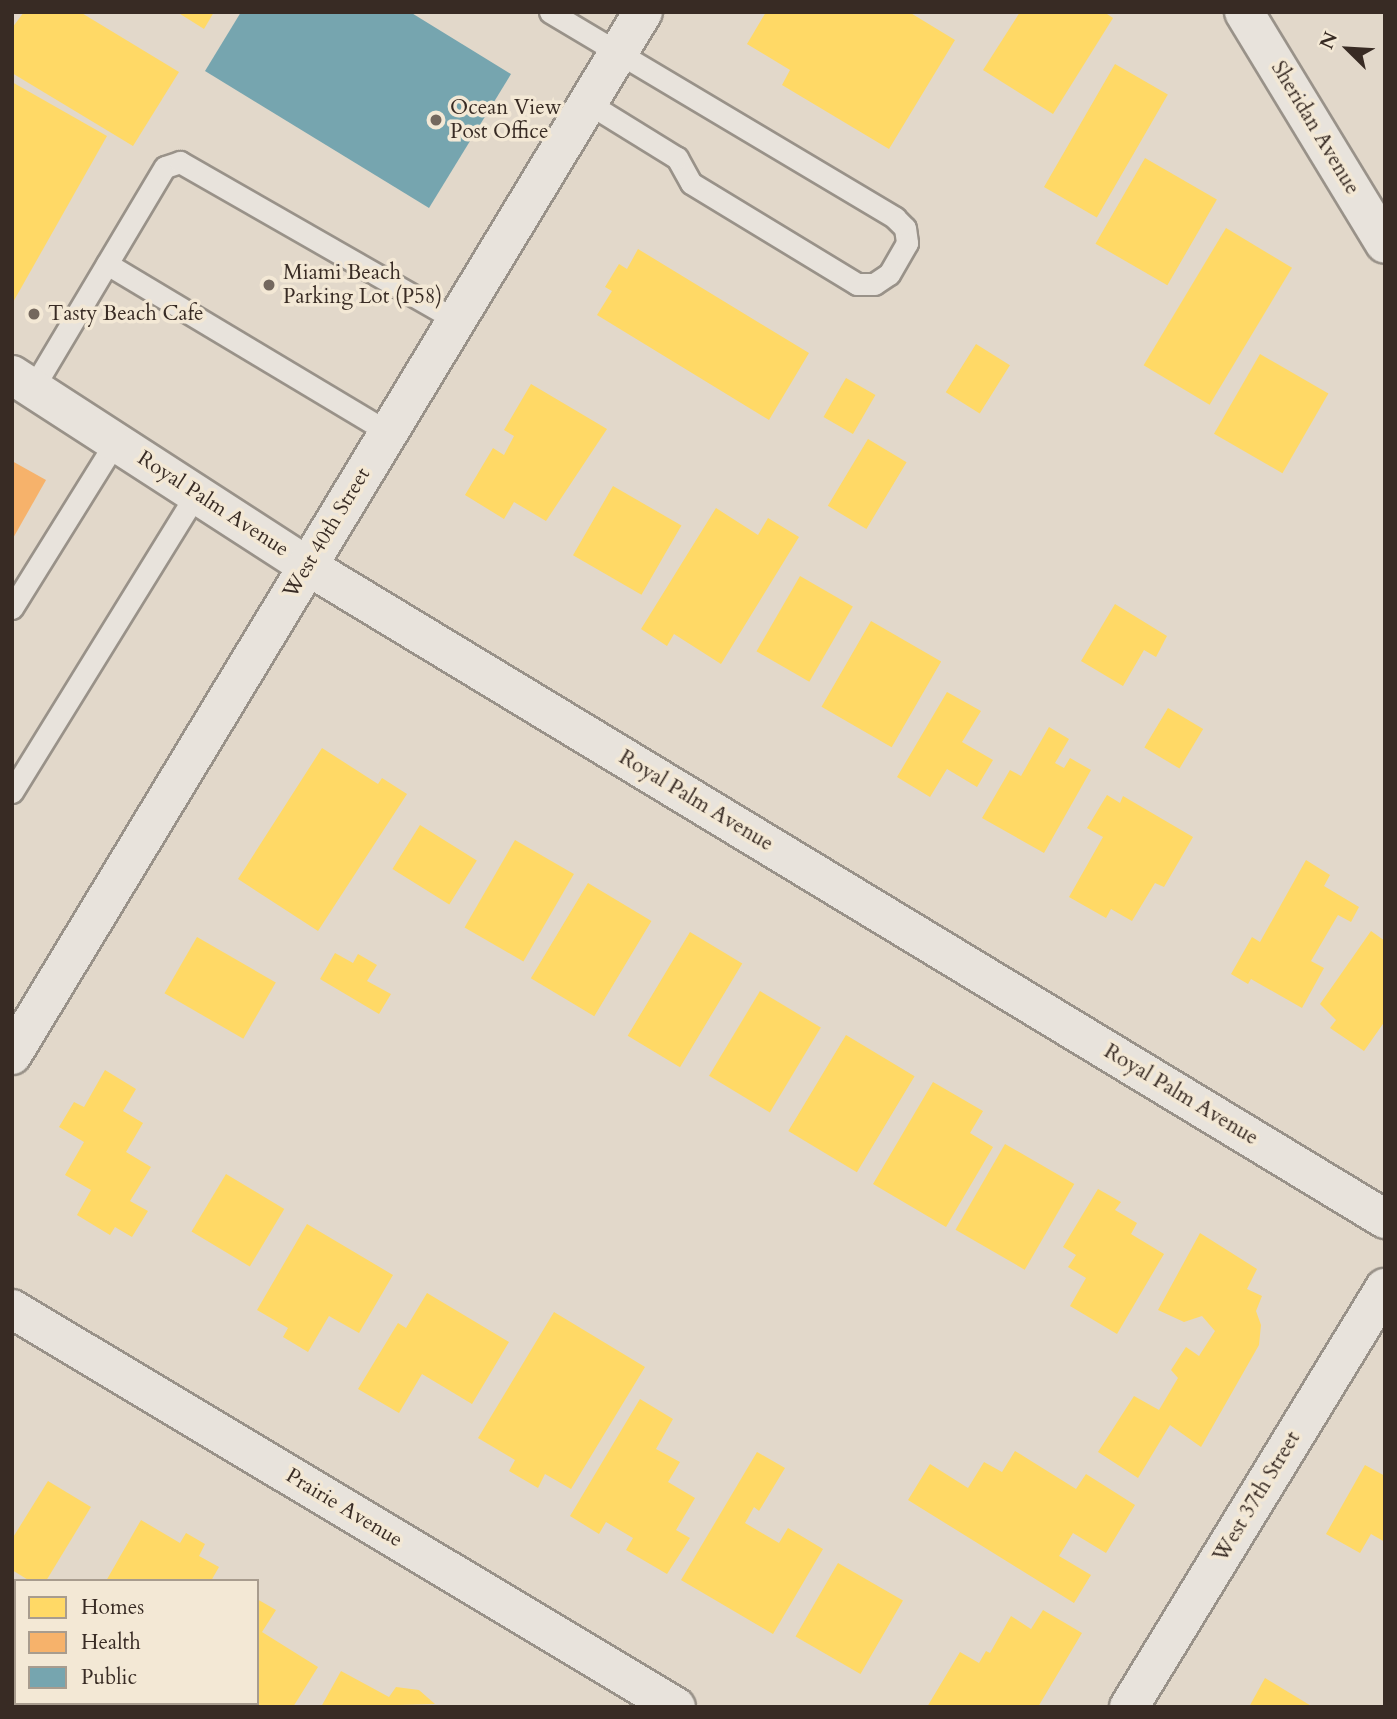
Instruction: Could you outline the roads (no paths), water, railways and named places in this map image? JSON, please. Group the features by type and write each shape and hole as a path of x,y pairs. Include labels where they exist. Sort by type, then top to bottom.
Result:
{"street":[{"name":"West 40th Street","path":"12,1055 643,12"},
{"name":"Sheridan Avenue","path":"1244,12 1385,244"},
{"name":"Royal Palm Avenue","path":"23,381 306,565 1385,1219"},
{"name":"West 37th Street","path":"1129,1707 1385,1288"},
{"name":"Prairie Avenue","path":"12,1309 676,1707"}],"lane":[{"path":"550,12 617,55 681,88 894,218 905,229 907,243 888,274 874,284 857,284 691,183 677,158 588,103"},
{"path":"23,381 107,264 165,167 180,162 456,320"},
{"path":"107,264 388,432"},
{"path":"12,608 116,442"},
{"path":"12,792 196,494"}],"place":[{"name":"Ocean View Post Office","path":"436,120"},
{"name":"Miami Beach Parking Lot (P58)","path":"269,285"},
{"name":"Tasty Beach Cafe","path":"34,314"}]}
